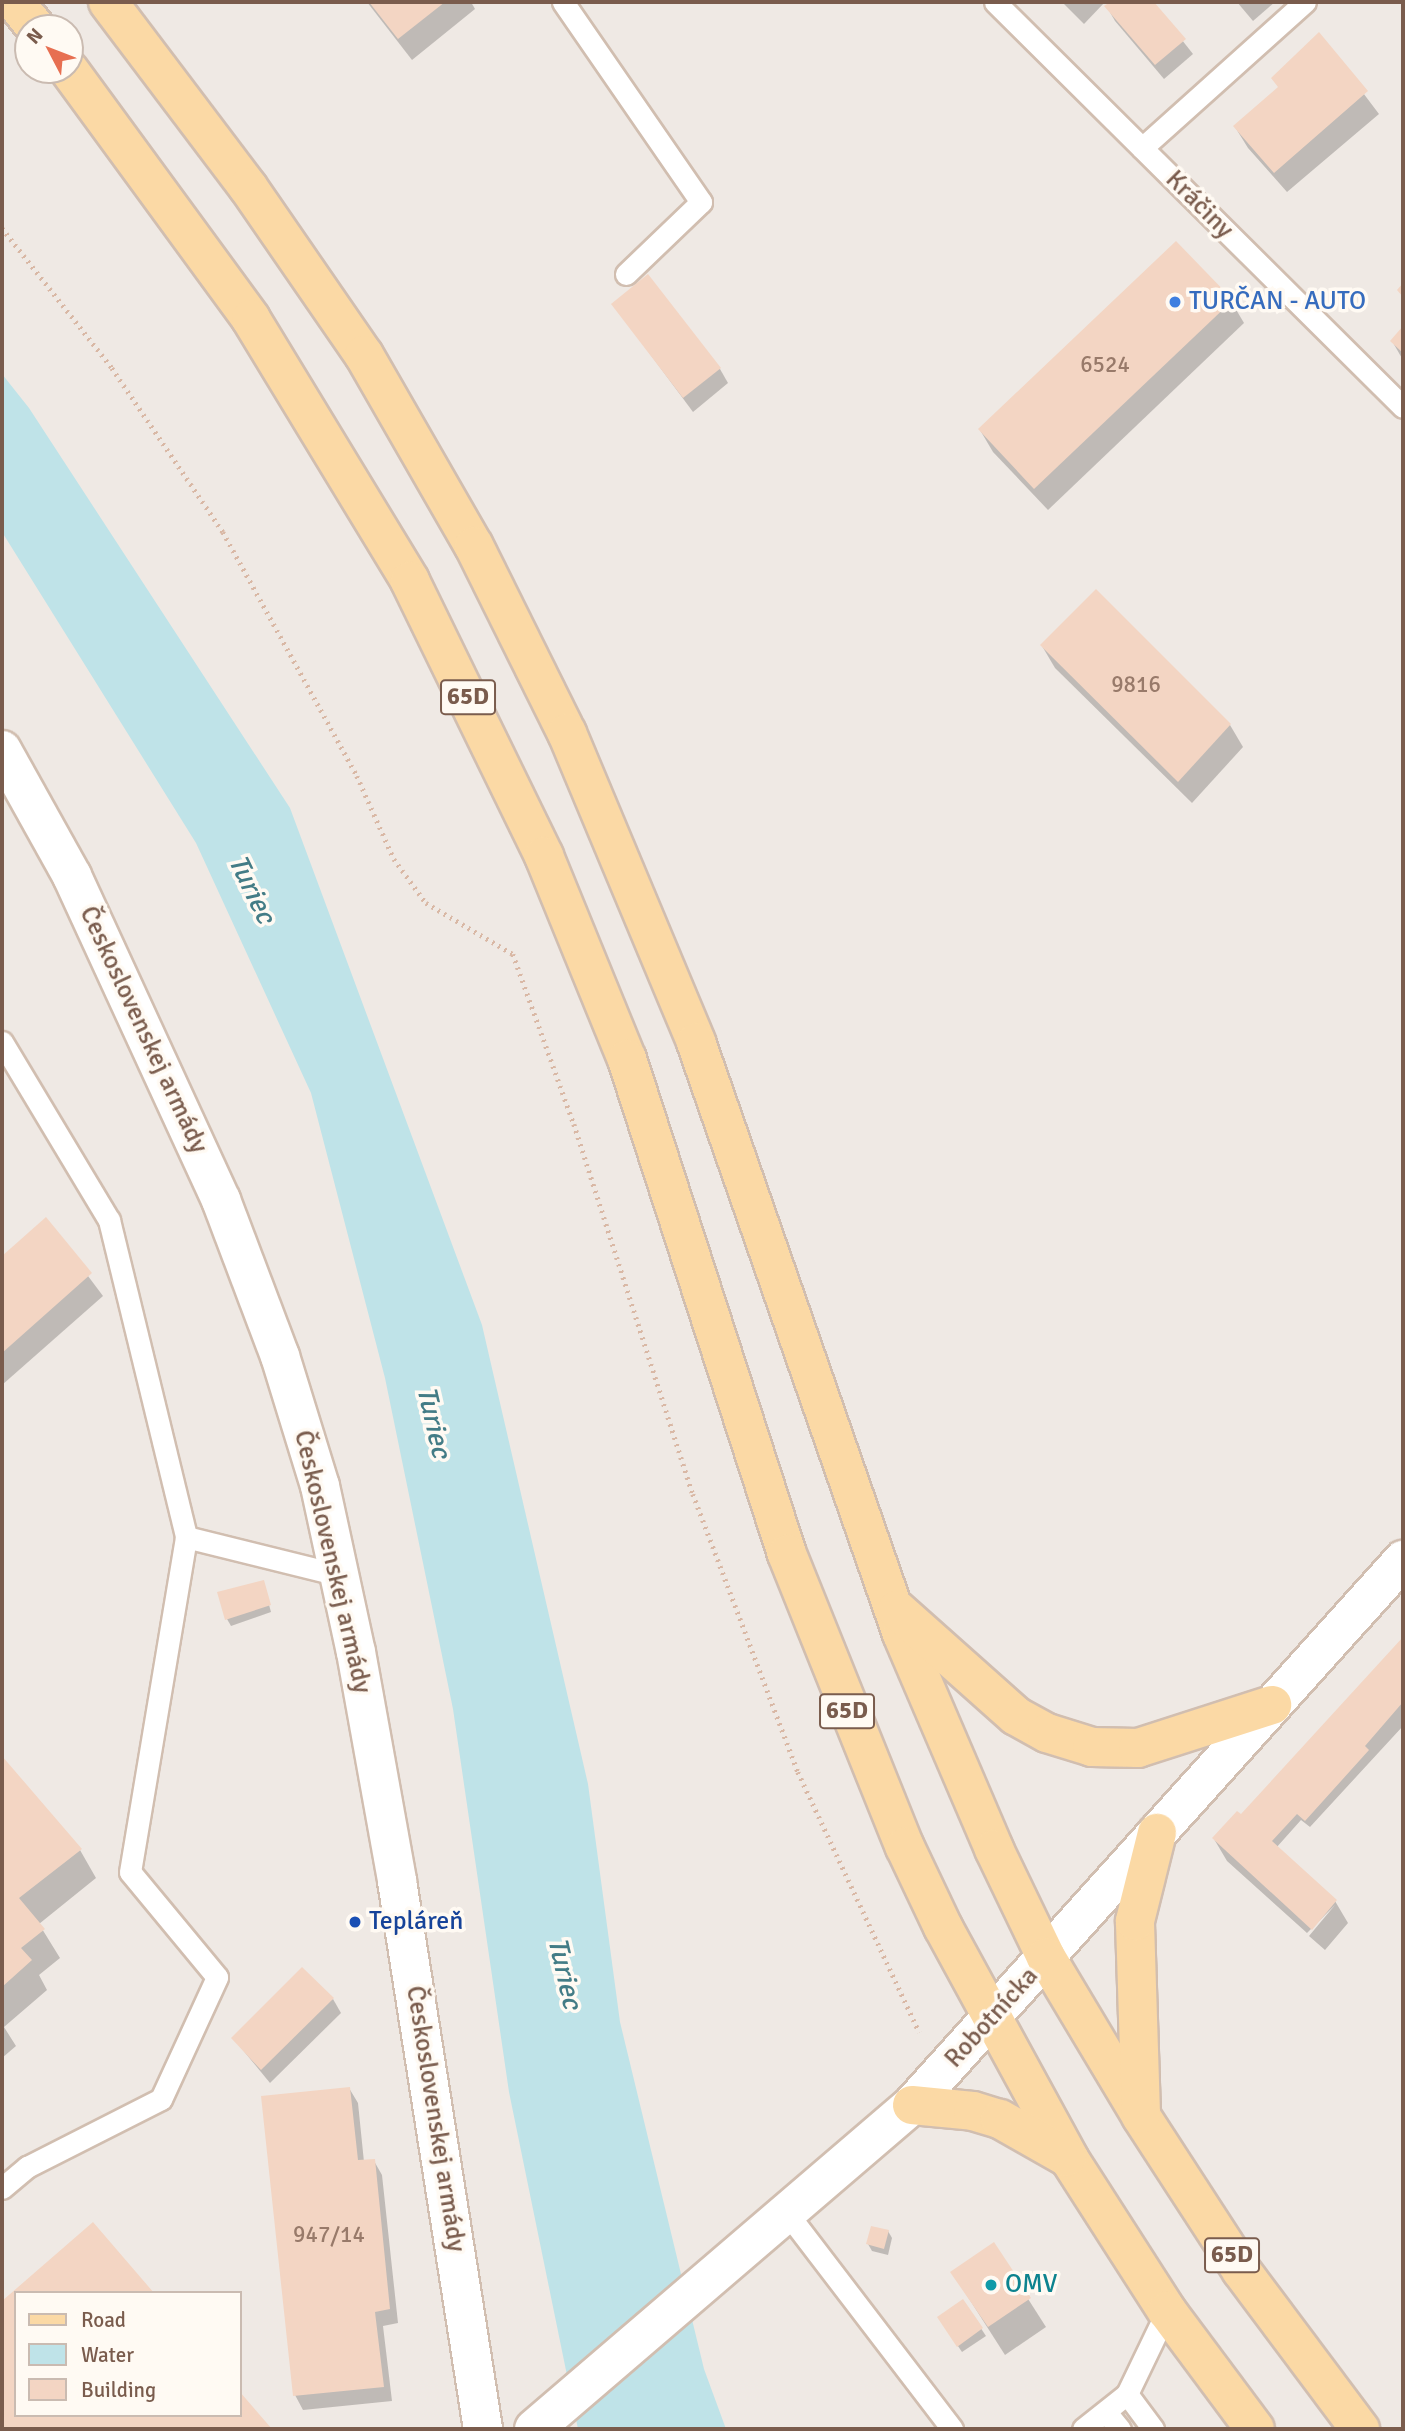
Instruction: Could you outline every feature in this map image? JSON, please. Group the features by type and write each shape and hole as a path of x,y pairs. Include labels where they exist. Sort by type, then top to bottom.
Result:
{"main road":[{"name":"65D","path":"108,2 248,187 364,355 474,546 572,744 696,1042 893,1606 947,1748 1046,1957 1141,2116 1241,2270 1360,2429"},
{"name":"65D","path":"79,84 244,309 356,486 410,581 522,809 627,1059 787,1554 853,1726 943,1927 1070,2160 1167,2311 1255,2429"},
{"path":"893,1606 1016,1716 1047,1733 1092,1747 1138,1748 1272,1705"},
{"path":"1141,2116 1135,1921 1157,1833"},
{"path":"912,2105 973,2111 1000,2119 1070,2160"}],"street":[{"name":"Československej armády","path":"2,750 72,876 221,1200 280,1356 320,1486 340,1575 397,1881 483,2429"},
{"name":"Robotnícka","path":"534,2429 912,2105 1403,1560"}],"lane":[{"path":"563,2 701,202 626,274"},
{"name":"Kráčiny","path":"995,2 1403,407"},
{"path":"1142,148 1305,2"},
{"path":"2,1042 108,1220 186,1537 130,1872 217,1977 161,2099 27,2167 2,2188"},
{"path":"186,1537 340,1575"},
{"path":"787,2213 951,2429"},
{"path":"1084,2429 1128,2394 1167,2311"},
{"path":"1128,2394 1153,2429"},
{"path":"1106,2412 1120,2429"}],"path":[{"path":"2,228 112,368 223,532 357,776 394,859 426,903 513,954 574,1124 693,1494 798,1773 919,2032"}],"shaded area":[{"path":"2,2 1403,2 1403,2429 2,2429"}],"water":[{"name":"Turiec","path":"2,374 29,408 290,808 482,1325 588,1784 620,2022 704,2369 726,2429 578,2429 509,2092 453,1709 385,1378 311,1093 196,843 2,532"}],"building":[{"path":"369,2 445,2 398,39"},
{"path":"1110,2 1154,2 1186,39 1155,65 1104,6"},
{"path":"1319,32 1368,91 1274,173 1233,126 1278,87 1271,78"},
{"path":"1176,241 1233,300 1034,489 978,429"},
{"path":"648,274 721,368 683,398 611,304"},
{"path":"1403,283 1403,297 1397,290"},
{"path":"1403,326 1403,353 1390,341"},
{"path":"1096,589 1231,724 1178,782 1040,645"},
{"path":"46,1217 92,1273 2,1353 2,1256"},
{"path":"264,1580 271,1605 225,1620 217,1592"},
{"path":"1403,1637 1403,1702 1365,1746 1369,1750 1305,1821 1297,1814 1272,1841 1337,1900 1312,1930 1212,1838 1237,1811 1241,1814"},
{"path":"2,1756 82,1849 19,1898 45,1929 21,1948 32,1960 2,1987"},
{"path":"302,1967 334,1998 261,2070 231,2038"},
{"path":"350,2087 358,2160 375,2159 390,2309 375,2312 384,2387 293,2396 261,2096"},
{"path":"93,2222 152,2291 14,2291 14,2417 242,2417 242,2394 272,2429 2,2429 2,2301"},
{"path":"871,2226 889,2230 884,2249 866,2244"},
{"name":"OMV","path":"994,2242 1031,2298 988,2327 950,2272"},
{"path":"963,2299 983,2328 957,2347 937,2317"}],"place":[{"name":"TURČAN - AUTO","path":"1175,302"},
{"name":"Tepláreň","path":"355,1922"},
{"name":"OMV","path":"991,2285"}]}
